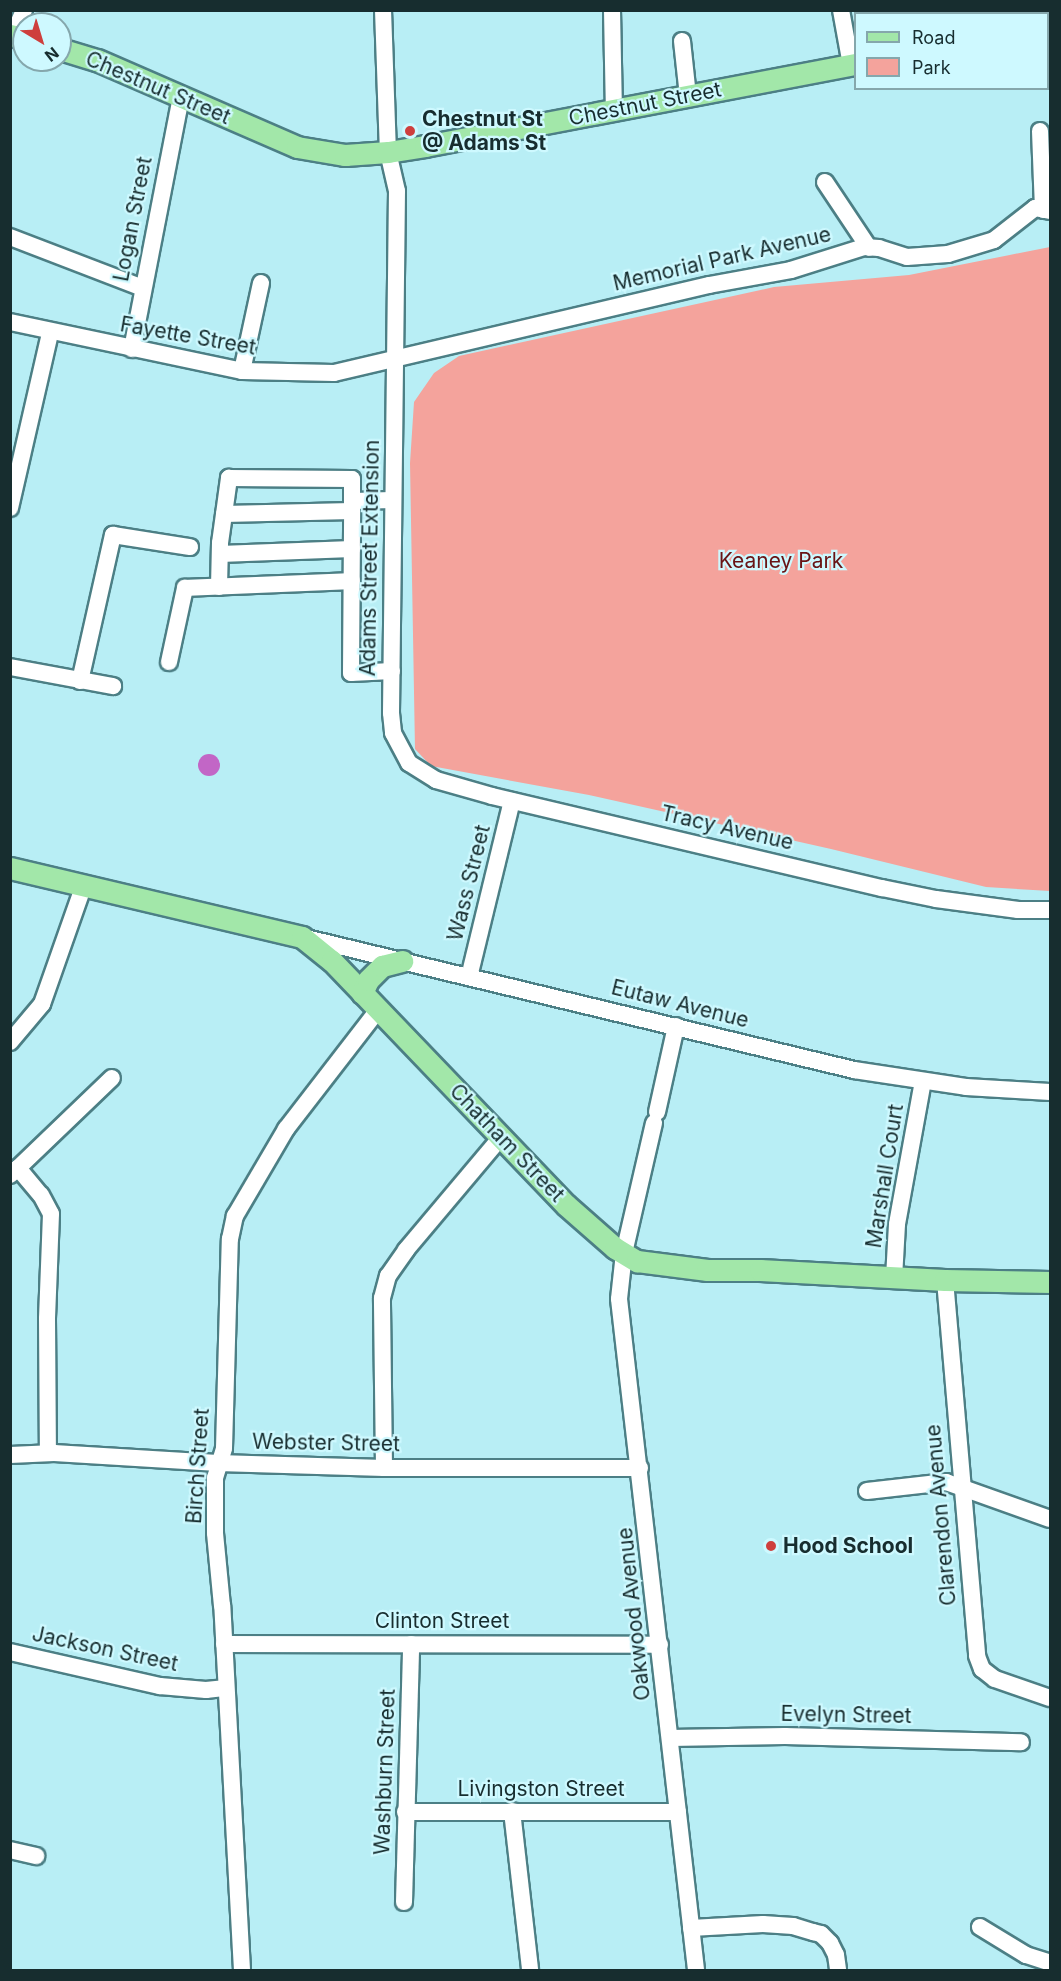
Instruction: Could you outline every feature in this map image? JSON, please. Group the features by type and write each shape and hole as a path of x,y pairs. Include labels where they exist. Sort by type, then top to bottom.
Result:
{"main road":[{"name":"Chestnut Street","path":"72,53 97,60 297,147 345,155 388,152 853,64"},
{"name":"Chatham Street","path":"10,868 302,937 332,961 566,1205 637,1261 707,1270 760,1270 894,1278 1050,1282"},
{"path":"362,993 368,980 382,966 402,961"}],"street":[{"name":"Adams Street Extension","path":"382,10 388,152 397,191 393,733 404,757"},
{"path":"612,10 614,110"},
{"path":"841,10 853,64"},
{"path":"682,41 688,96"},
{"name":"Logan Street","path":"132,349 181,97"},
{"path":"1040,131 1047,210"},
{"path":"825,182 869,248"},
{"name":"Memorial Park Avenue","path":"394,357 709,285 791,270 869,248 907,257 948,254 994,240 1035,208 1047,210"},
{"path":"10,237 143,288"},
{"path":"242,371 261,283"},
{"name":"Fayette Street","path":"10,322 50,333 242,371 334,373 394,357"},
{"path":"10,508 50,333"},
{"path":"219,587 220,554 229,478 352,479 351,673 392,670"},
{"path":"224,514 352,506 393,500"},
{"path":"80,681 113,535 190,548"},
{"path":"220,554 352,549"},
{"path":"169,662 185,588 352,580"},
{"path":"10,667 113,686"},
{"name":"Tracy Avenue","path":"404,757 421,772 436,780 512,801 936,899 1018,910 1050,910"},
{"name":"Wass Street","path":"469,977 512,801"},
{"path":"10,1041 42,1004 84,885"},
{"name":"Eutaw Avenue","path":"302,937 854,1070 994,1090 1050,1092"},
{"name":"Birch Street","path":"242,1971 224,1644 215,1533 218,1463 224,1448 230,1239 235,1216 286,1129 378,1010"},
{"name":"Oakwood Avenue","path":"676,1026 624,1253 620,1299 696,1971"},
{"path":"48,1453 47,1319 52,1228 46,1204 14,1172 112,1078"},
{"name":"Marshall Court","path":"894,1278 897,1224 923,1081"},
{"path":"384,1468 382,1298 388,1276 406,1250 501,1137"},
{"name":"Clarendon Avenue","path":"945,1280 977,1656 982,1669 995,1679 1050,1698"},
{"name":"Webster Street","path":"10,1455 48,1453 218,1463 384,1468 640,1468"},
{"path":"867,1491 946,1482 1050,1519"},
{"name":"Clinton Street","path":"224,1644 660,1645"},
{"name":"Washburn Street","path":"404,1902 411,1644"},
{"name":"Jackson Street","path":"10,1652 160,1686 206,1690 226,1688"},
{"name":"Evelyn Street","path":"670,1738 785,1736 1021,1742"},
{"path":"512,1811 530,1971"},
{"name":"Livingston Street","path":"405,1812 678,1812"},
{"path":"10,1850 36,1856"},
{"path":"691,1928 763,1924 793,1926 821,1934 830,1943 836,1955 838,1971"},
{"path":"980,1927 1026,1955 1050,1963"}],"green space":[{"name":"Keaney Park","path":"1050,247 1050,891 986,887 831,849 589,795 431,766 415,749 410,463 414,402 434,373 459,356 774,287 909,275"}],"shaded area":[{"path":"209,754 217,757 220,765 217,773 209,776 201,773 198,765 201,757"}],"place":[{"name":"Chestnut St @ Adams St","path":"410,131"},
{"name":"Hood School","path":"771,1546"}]}
